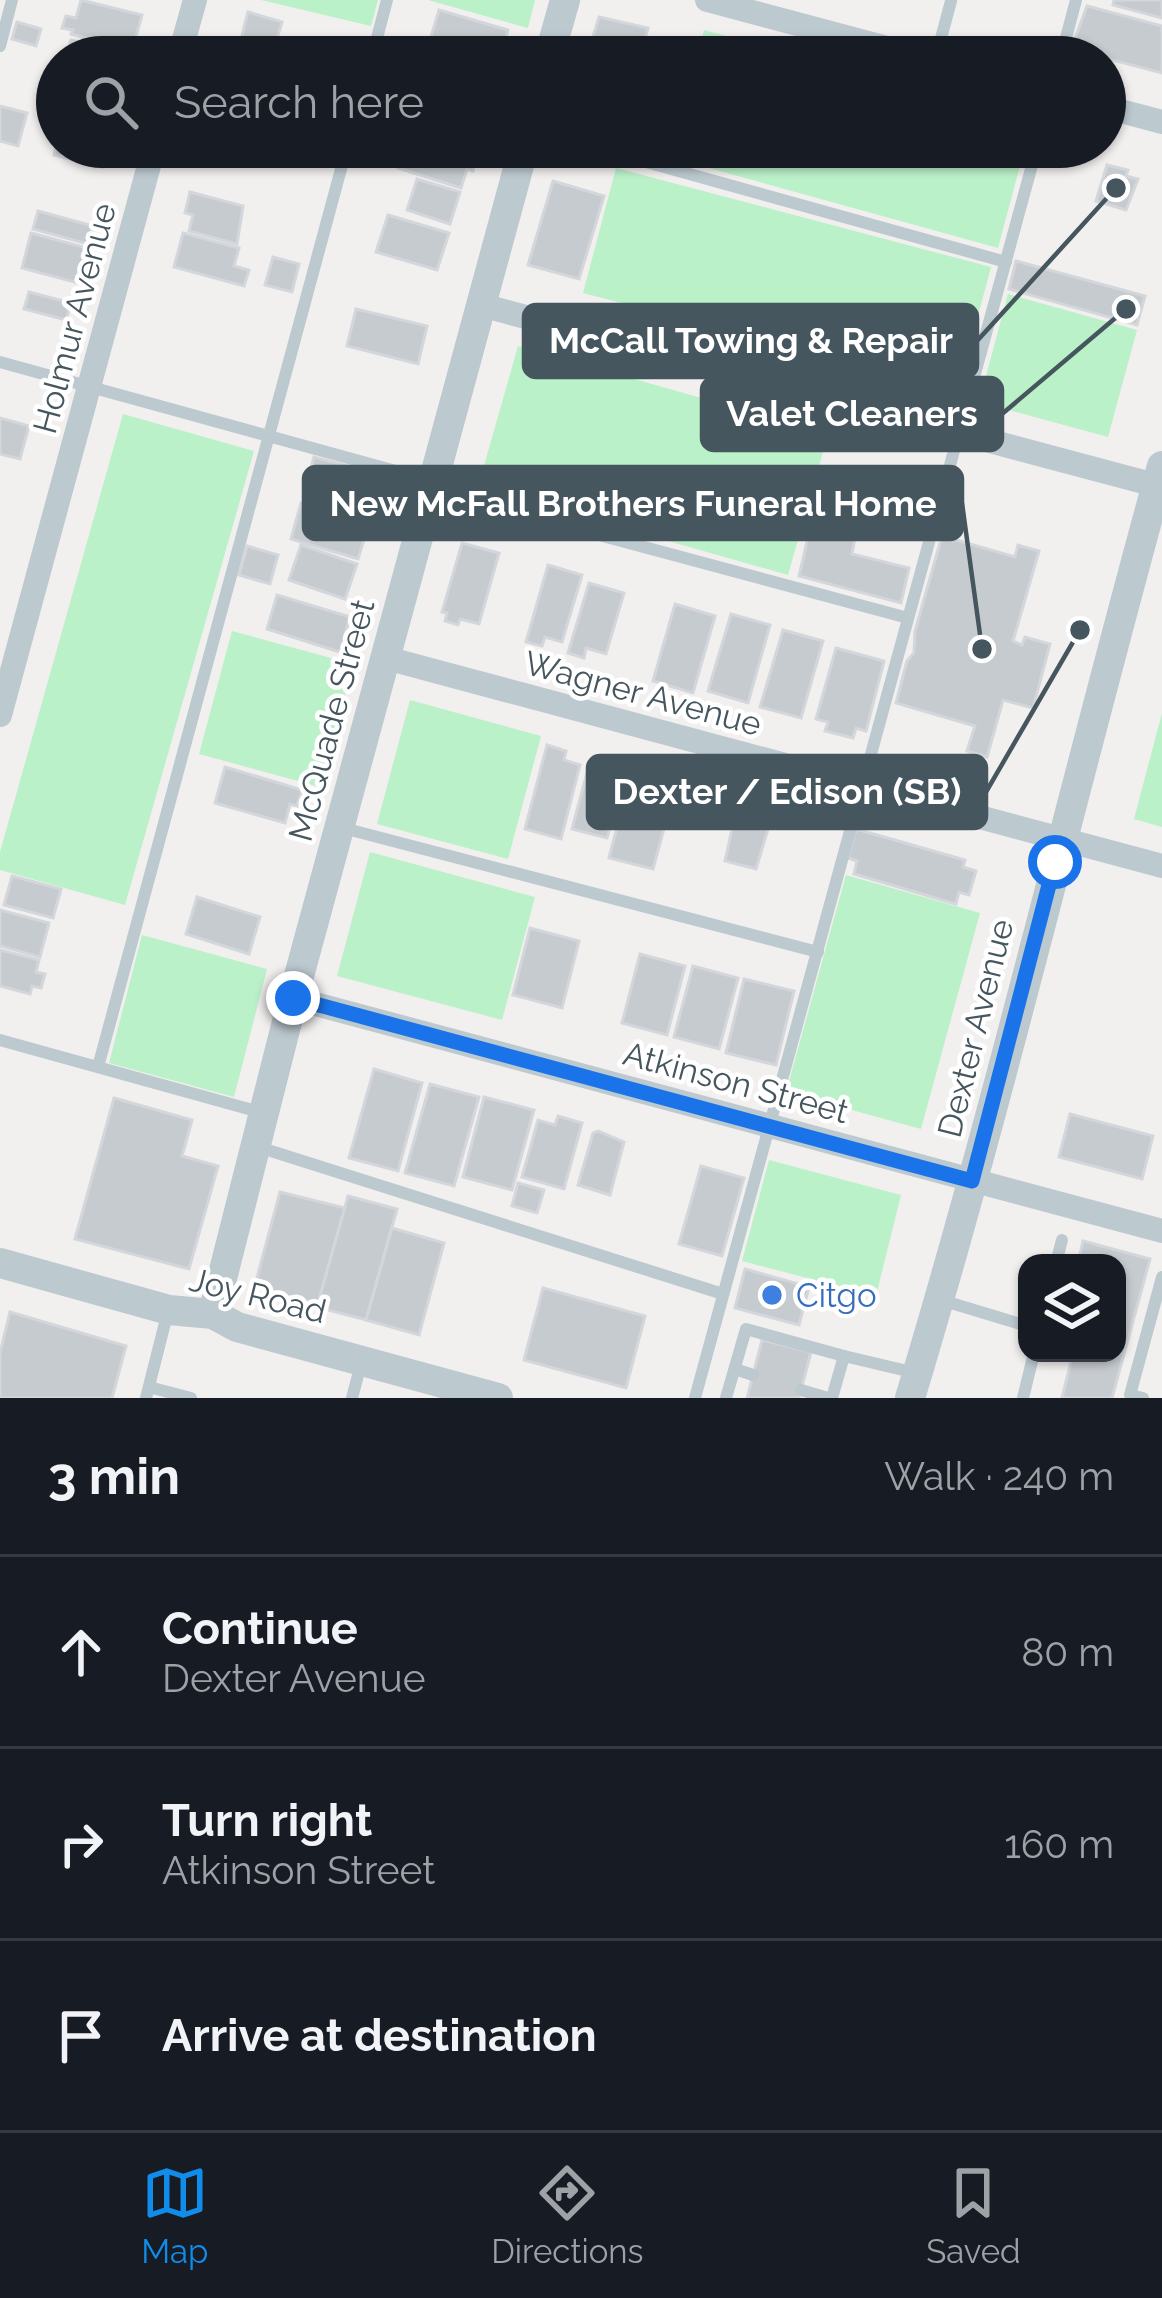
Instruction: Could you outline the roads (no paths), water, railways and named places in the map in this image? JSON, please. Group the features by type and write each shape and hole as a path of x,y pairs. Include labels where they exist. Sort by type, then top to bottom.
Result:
{"street":[{"path":"185,36 195,0"},
{"path":"555,36 565,0"},
{"path":"707,0 842,36"},
{"path":"1126,113 1162,122"},
{"name":"Holmur Avenue","path":"0,715 148,168"},
{"name":"McQuade Street","path":"213,1314 293,998 518,168"},
{"path":"481,305 959,433 1160,480"},
{"name":"Dexter Avenue","path":"914,1385 1160,480"},
{"name":"Wagner Avenue","path":"386,658 1162,866"},
{"name":"Atkinson Street","path":"293,998 1162,1231"},
{"name":"Joy Road","path":"0,1263 169,1310 213,1314 237,1327 498,1398"}],"lane":[{"path":"0,46 12,0"},
{"path":"378,36 387,0"},
{"path":"1067,36 1076,0"},
{"path":"942,36 952,1"},
{"path":"98,1067 341,168"},
{"path":"668,168 1006,262"},
{"path":"695,1398 1031,168"},
{"path":"0,362 270,434 432,485 908,618"},
{"path":"339,827 818,952"},
{"path":"0,1040 263,1113"},
{"path":"254,1146 724,1294"},
{"path":"1058,1254 1062,1240"},
{"path":"1134,1397 1162,1277"},
{"path":"940,1299 1018,1324"},
{"path":"169,1310 147,1392 191,1398"},
{"path":"727,1398 746,1329 844,1356 914,1385"},
{"path":"801,1390 830,1398 844,1356"},
{"path":"352,1398 362,1358"},
{"path":"1023,1398 1032,1362"},
{"path":"735,1369 753,1375"}],"place":[{"name":"McCall Towing & Repair","path":"1116,188"},
{"name":"Valet Cleaners","path":"1126,309"},
{"name":"Dexter / Edison (SB)","path":"1080,630"},
{"name":"New McFall Brothers Funeral Home","path":"982,649"},
{"name":"Citgo","path":"772,1295"}]}
